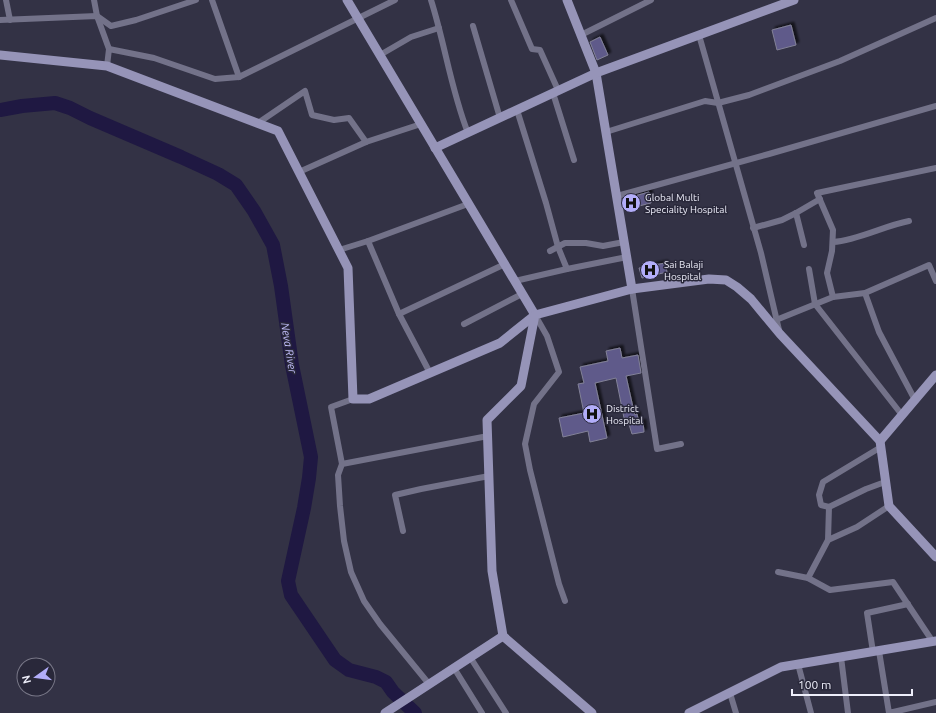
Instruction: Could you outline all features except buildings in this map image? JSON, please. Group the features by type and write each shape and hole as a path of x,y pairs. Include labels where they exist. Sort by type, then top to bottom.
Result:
{"street":[{"path":"6,0 10,20"},
{"path":"94,0 97,16 109,49 107,66"},
{"path":"0,20 97,16 111,26 136,20 196,0"},
{"path":"212,0 239,77"},
{"path":"347,0 547,336 559,372 534,404 525,444 530,470 565,602"},
{"path":"109,49 154,58 215,79 239,77 396,0"},
{"path":"430,0 439,28 460,112 468,133"},
{"path":"511,0 532,49 540,50 556,92 574,160"},
{"path":"567,0 596,73 657,449 680,444"},
{"path":"581,35 651,0"},
{"path":"435,148 596,73 794,0"},
{"path":"606,132 705,101 718,103 749,95 840,61 936,18"},
{"path":"473,26 500,118"},
{"path":"380,55 412,37 439,28"},
{"path":"699,35 753,228 780,334"},
{"path":"0,55 107,66 278,131 348,268 353,399"},
{"path":"258,123 305,92 312,116 334,120 349,118 366,142"},
{"path":"617,196 936,106"},
{"path":"517,110 558,247 567,269"},
{"path":"299,172 366,142 421,124"},
{"path":"833,297 828,274 832,252 833,230 817,193 936,168"},
{"path":"753,228 782,220 820,199"},
{"path":"339,250 368,241 468,204"},
{"path":"796,213 804,245"},
{"path":"833,242 846,241 893,224 909,221"},
{"path":"368,241 399,314 430,373"},
{"path":"550,251 565,243 586,243 603,246 624,242"},
{"path":"515,281 627,257"},
{"path":"399,314 505,264"},
{"path":"776,320 833,297 865,293 928,265 936,281"},
{"path":"809,269 815,304 902,415"},
{"path":"429,684 380,624 364,601 351,572 344,541 341,513 338,475 342,464 331,407 353,399 369,399 500,343 535,315 632,289 710,279 726,280 751,299 780,334 880,444 889,506 936,557"},
{"path":"865,293 879,332 915,400"},
{"path":"464,324 522,294"},
{"path":"535,315 521,386 487,420 492,571 503,636 592,713"},
{"path":"885,482 866,489 829,507 821,505 819,495 823,482 880,444 936,375"},
{"path":"342,464 488,436"},
{"path":"403,531 395,495 489,476"},
{"path":"828,540 857,527 889,506"},
{"path":"808,578 828,540 829,507"},
{"path":"689,713 782,667 935,641 893,582 830,590 808,578 778,572"},
{"path":"908,604 867,613 889,712 936,702"},
{"path":"385,713 396,710 429,684 503,636"},
{"path":"470,657 506,713"},
{"path":"841,657 848,713"},
{"path":"798,664 811,713"},
{"path":"454,668 482,713"},
{"path":"730,693 736,713"}],"waterway":[{"name":"Neva River","path":"0,110 55,103 70,108 218,174 236,185 254,211 273,245 281,286 292,365 311,457 304,508 288,581 291,595 335,660 349,670 376,677 386,682 393,692 415,713"}],"place":[{"name":"Global Multi Speciality Hospital","path":"631,203"},
{"name":"Sai Balaji Hospital","path":"650,270"},
{"name":"District Hospital","path":"592,414"}]}
